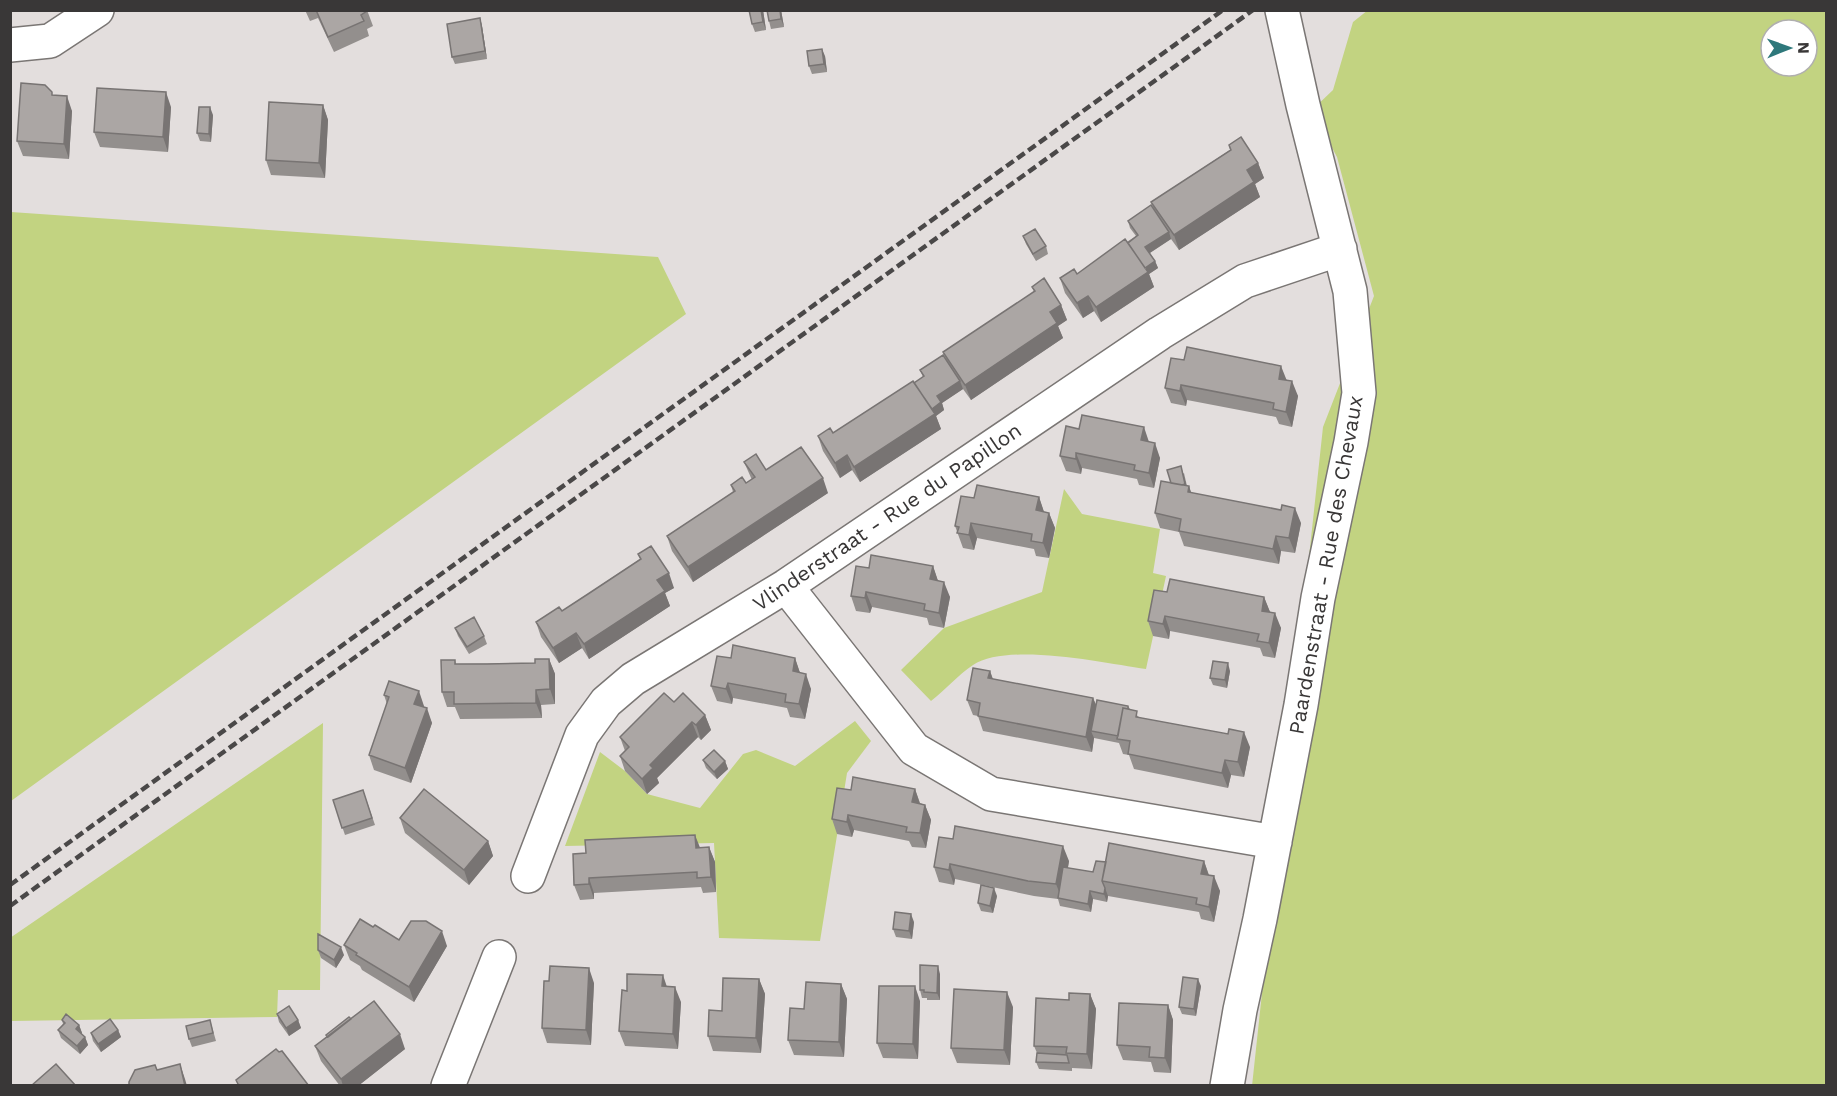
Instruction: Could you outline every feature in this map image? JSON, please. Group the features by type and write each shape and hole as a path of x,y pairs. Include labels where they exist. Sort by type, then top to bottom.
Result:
{"street":[{"path":"10,45 50,41 97,10"},
{"name":"Paardenstraat - Rue des Chevaux","path":"1227,1086 1301,705 1318,598 1359,393 1350,291 1282,12"},
{"name":"Vlinderstraat - Rue du Papillon","path":"528,876 582,735 606,702 633,679 786,586 1160,333 1245,281 1340,249"},
{"path":"786,586 914,749 991,794 1275,842"},
{"path":"448,1086 499,957"}],"green space":[{"path":"1368,10 1826,11 1826,1085 1252,1086 1323,427 1374,296 1337,157 1312,110 1333,90 1353,22"},
{"path":"11,212 658,257 686,314 11,801"},
{"path":"1064,489 1082,514 1160,529 1153,573 1166,576 1146,669 1057,656 1009,655 989,658 973,665 931,701 901,670 944,628 1042,592"},
{"path":"855,721 871,741 847,773 820,941 719,938 714,843 565,846 600,752 625,771 647,794 700,808 743,754 756,750 795,766"},
{"path":"323,723 320,990 278,990 277,1017 11,1021 10,938"}],"building":[{"path":"316,10 367,11 361,15 364,21 328,37"},
{"path":"749,10 761,10 763,22 752,24"},
{"path":"767,10 780,10 781,19 769,21"},
{"path":"480,18 485,51 452,57 447,24"},
{"path":"822,49 824,64 809,66 807,51"},
{"path":"21,83 45,85 52,95 67,96 64,144 17,141"},
{"path":"97,88 166,92 163,137 94,132"},
{"path":"269,102 323,105 319,163 266,160"},
{"path":"199,107 210,107 209,134 197,133"},
{"path":"1241,137 1258,163 1247,170 1254,182 1174,235 1151,202 1231,150 1229,145"},
{"path":"1151,205 1169,232 1145,247 1155,261 1145,268 1128,243 1138,235 1128,221"},
{"path":"1035,229 1046,246 1033,254 1023,236"},
{"path":"1125,239 1148,272 1096,307 1088,296 1077,303 1060,278 1074,269 1077,274"},
{"path":"1044,278 1061,305 1050,312 1057,323 965,385 943,352 1035,291 1032,287"},
{"path":"1187,347 1281,366 1279,379 1292,381 1286,412 1273,409 1274,403 1181,385 1180,391 1165,388 1171,358 1184,360"},
{"path":"943,355 960,381 937,396 941,402 932,409 914,383 924,376 920,370"},
{"path":"913,381 935,414 854,467 847,455 835,463 818,436 830,428 833,433"},
{"path":"1082,415 1144,427 1141,440 1155,443 1149,473 1134,470 1135,465 1076,453 1076,459 1060,456 1066,426 1079,429"},
{"path":"801,447 823,478 688,567 667,536 735,491 731,485 742,477 746,483 755,477 744,462 756,454 766,470"},
{"path":"1181,466 1185,484 1171,483 1167,470"},
{"path":"1161,481 1189,486 1188,492 1281,510 1282,505 1295,508 1289,538 1276,536 1273,549 1179,531 1181,519 1155,513"},
{"path":"977,485 1039,497 1036,510 1049,513 1043,543 1031,541 1032,534 971,523 969,535 957,533 959,527 955,526 961,496 974,498"},
{"path":"651,546 669,573 657,580 665,591 584,644 576,633 553,648 536,622 559,607 562,611 641,559 638,554"},
{"path":"871,555 933,566 930,579 944,582 939,613 924,610 925,604 866,592 865,598 851,596 856,566 869,568"},
{"path":"1170,579 1264,597 1262,611 1275,613 1269,643 1257,641 1259,634 1165,616 1163,624 1148,621 1154,590 1167,592"},
{"path":"474,617 484,636 467,647 455,628"},
{"path":"733,645 795,658 793,671 806,674 799,704 785,702 786,694 728,683 726,689 711,686 717,656 731,658"},
{"path":"535,659 549,659 550,689 536,690 536,703 454,704 454,692 442,692 441,660 455,660 455,664 487,664 535,663"},
{"path":"1213,661 1228,663 1225,680 1210,678"},
{"path":"973,668 990,671 988,678 1093,698 1086,737 978,716 980,703 967,700"},
{"path":"389,681 419,691 414,704 427,708 405,768 369,755 389,697 384,695"},
{"path":"664,693 674,702 683,693 705,715 696,725 692,722 650,765 653,768 642,779 620,756 629,747 620,737"},
{"path":"1097,700 1128,706 1128,709 1123,708 1118,736 1091,731"},
{"path":"1123,708 1137,711 1136,717 1228,734 1229,729 1244,732 1238,762 1225,760 1222,773 1128,754 1130,741 1117,739"},
{"path":"714,750 725,761 714,772 703,760"},
{"path":"853,777 915,789 912,802 925,805 920,833 906,832 907,827 848,815 847,822 832,819 837,788 851,790"},
{"path":"424,789 488,841 464,870 400,818"},
{"path":"363,790 372,818 342,828 333,800"},
{"path":"955,826 1063,846 1056,884 1028,881 950,864 949,870 934,867 939,837 953,839"},
{"path":"695,835 696,848 709,847 711,877 697,878 697,872 589,878 589,884 574,885 573,854 586,853 585,840"},
{"path":"1109,843 1204,861 1201,874 1214,876 1209,907 1196,904 1197,898 1102,881"},
{"path":"1096,861 1106,862 1102,881 1105,888 1104,894 1090,891 1088,904 1058,898 1063,867 1093,872"},
{"path":"981,885 994,888 990,906 978,903"},
{"path":"895,912 911,914 909,931 893,929"},
{"path":"360,919 373,927 375,925 399,940 411,921 426,921 442,931 409,987 356,955 357,953 344,945"},
{"path":"318,934 341,947 334,960 318,950"},
{"path":"920,965 938,966 937,993 920,990"},
{"path":"550,966 589,968 586,1030 542,1028 544,981 549,981"},
{"path":"627,974 663,975 662,986 675,987 673,1034 619,1031 622,990 627,991"},
{"path":"1183,977 1198,979 1194,1009 1179,1007"},
{"path":"723,978 759,979 756,1038 708,1036 709,1010 722,1011"},
{"path":"806,982 841,984 839,1042 788,1040 790,1008 804,1009"},
{"path":"879,986 915,986 913,1044 877,1043"},
{"path":"954,989 1007,992 1004,1050 951,1048"},
{"path":"1069,993 1090,994 1087,1054 1066,1053 1067,1047 1034,1046 1036,998 1069,1000"},
{"path":"374,1001 400,1034 341,1079 315,1046"},
{"path":"1119,1003 1168,1005 1165,1058 1149,1057 1150,1047 1117,1045"},
{"path":"289,1006 298,1020 286,1028 277,1014"},
{"path":"66,1014 79,1025 76,1029 85,1037 77,1046 58,1030 65,1023 62,1020"},
{"path":"349,1017 351,1019 328,1037 326,1035"},
{"path":"110,1019 118,1030 98,1044 91,1033"},
{"path":"210,1020 213,1033 189,1039 186,1026"},
{"path":"276,1049 279,1052 282,1051 309,1086 239,1086 236,1080"},
{"path":"1037,1053 1067,1055 1069,1063 1036,1062"},
{"path":"56,1064 76,1086 31,1086"},
{"path":"180,1064 185,1086 129,1086 135,1070 155,1065 157,1070"}],"railway":[{"path":"10,885 1223,10"},
{"path":"10,906 1253,10"}]}
